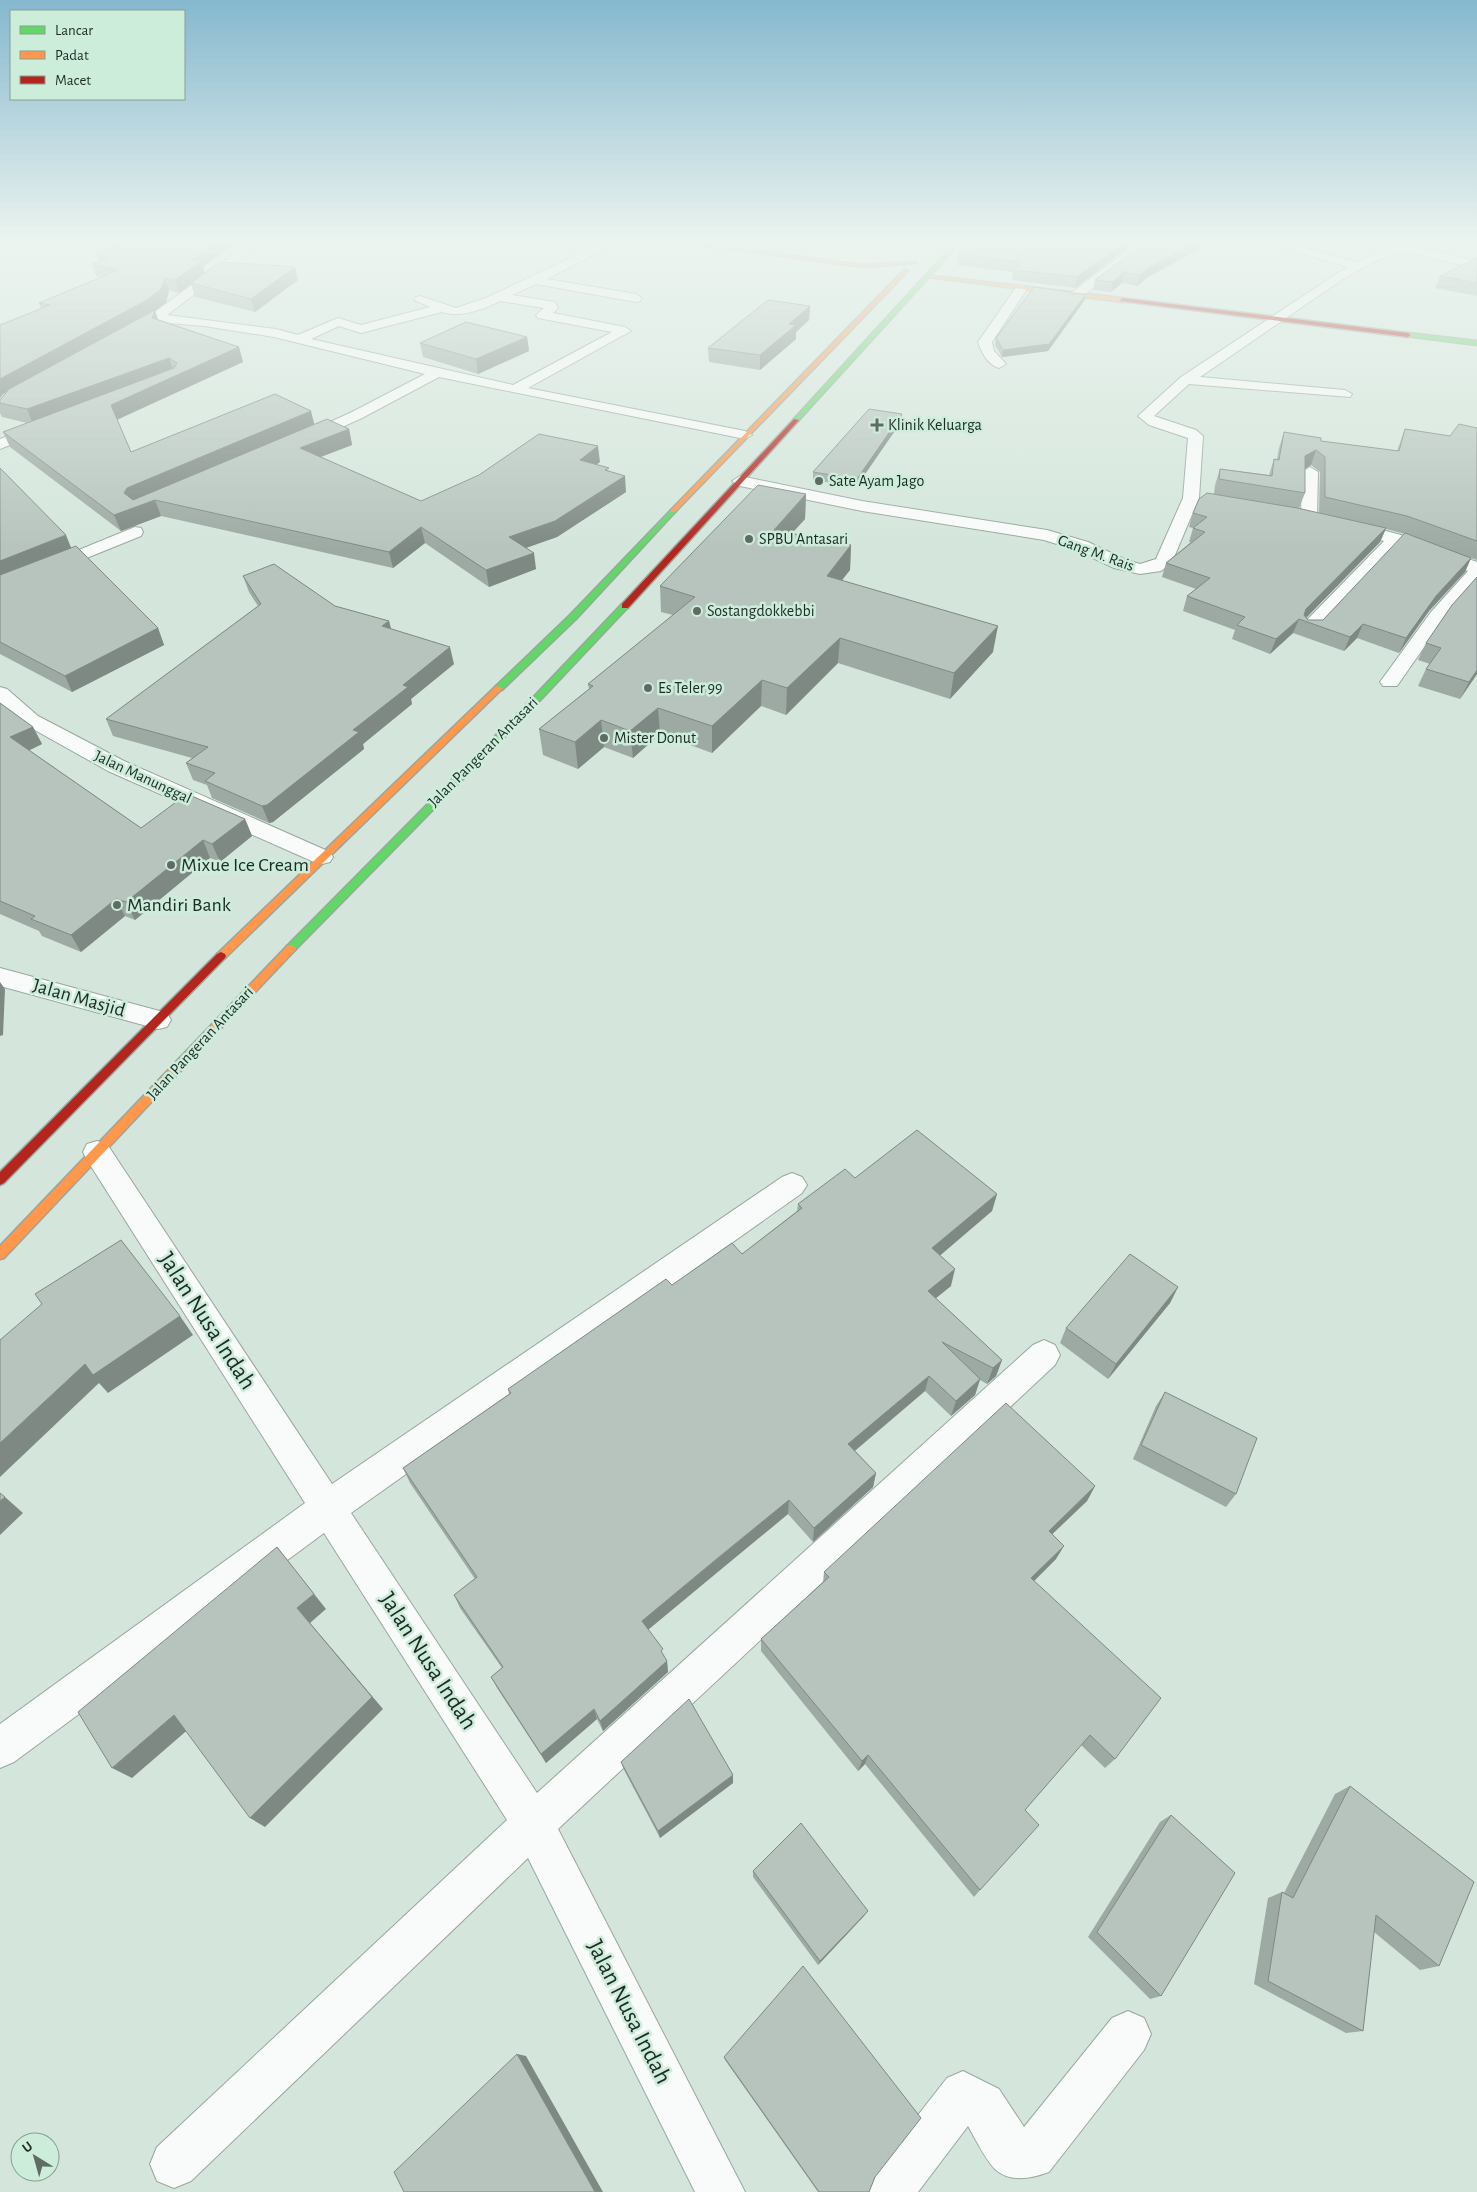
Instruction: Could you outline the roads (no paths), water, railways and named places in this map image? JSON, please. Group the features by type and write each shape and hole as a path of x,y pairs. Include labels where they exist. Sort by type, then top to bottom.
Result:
{"main road":[{"name":"Jalan Pangeran Antasari","path":"0,1180 322,858 573,617 745,435 834,345"},
{"name":"Jalan Pangeran Antasari","path":"0,1254 372,864 526,710 864,345"},
{"path":"516,673 512,679 526,705 526,710"},
{"path":"488,700 539,689 552,682"}],"street":[{"path":"321,345 437,373 745,435"},
{"path":"516,389 598,345"},
{"path":"986,345 988,352 999,364"},
{"name":"Gang M. Rais","path":"740,481 862,506 1047,535 1082,546 1120,564 1140,569 1155,567 1163,562 1191,498 1196,436 1181,428 1152,423 1145,416 1186,380 1238,345"},
{"path":"292,445 357,415 437,373"},
{"path":"1186,380 1345,394"},
{"path":"4,424 27,433"},
{"path":"0,444 53,424"},
{"path":"1309,517 1310,472"},
{"path":"1191,498 1209,500"},
{"path":"1292,513 1394,539 1477,569 1437,616 1390,682"},
{"path":"0,588 135,532"},
{"path":"1309,629 1394,539"},
{"name":"Jalan Manunggal","path":"0,693 30,720 116,766 322,858"},
{"name":"Jalan Masjid","path":"0,976 158,1020"},
{"name":"Jalan Nusa Indah","path":"97,1152 533,1824 721,2192"},
{"path":"0,1748 328,1508 792,1185"},
{"path":"174,2164 533,1824 1044,1356"},
{"path":"888,2192 963,2094 982,2106 1013,2153 1032,2155 1128,2034"}],"place":[{"name":"Klinik Keluarga","path":"877,425"},
{"name":"Sate Ayam Jago","path":"819,481"},
{"name":"SPBU Antasari","path":"749,539"},
{"name":"Sostangdokkebbi","path":"697,611"},
{"name":"Es Teler 99","path":"648,688"},
{"name":"Mister Donut","path":"604,738"},
{"name":"Mixue Ice Cream","path":"171,865"},
{"name":"Mandiri Bank","path":"117,905"}]}
